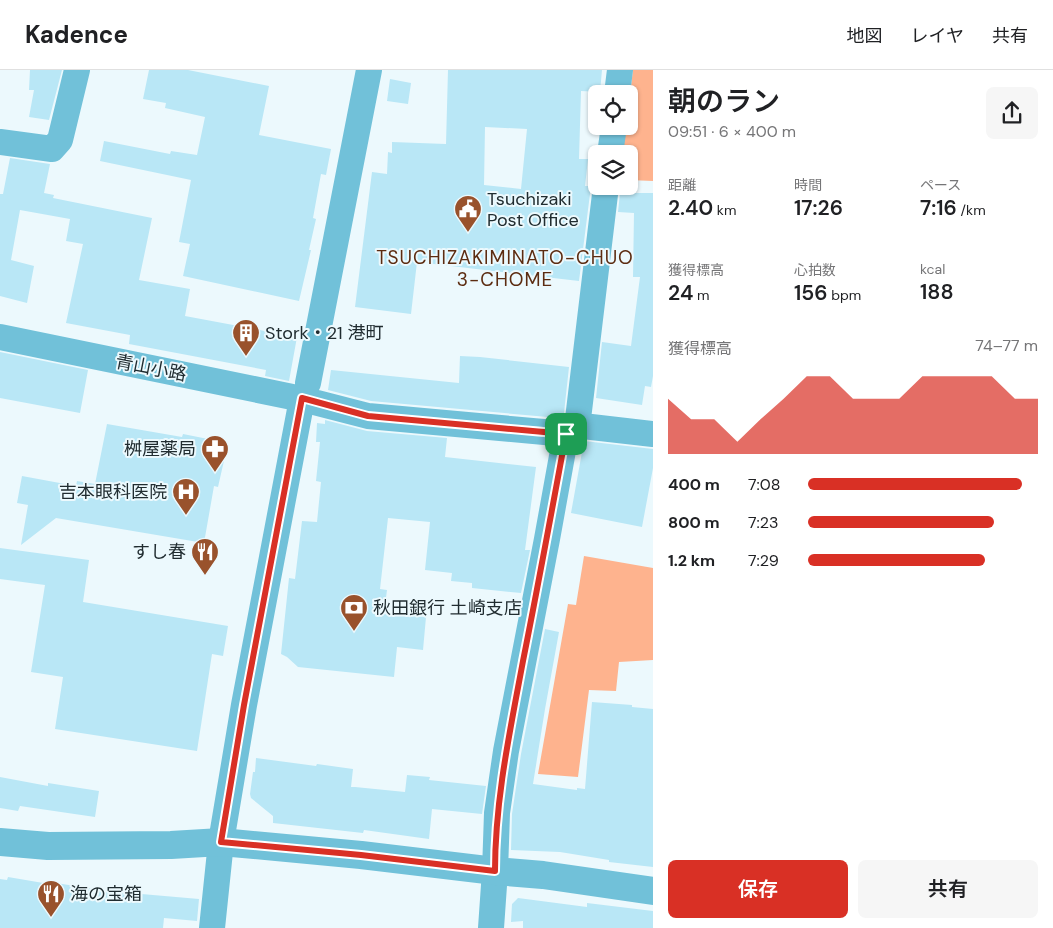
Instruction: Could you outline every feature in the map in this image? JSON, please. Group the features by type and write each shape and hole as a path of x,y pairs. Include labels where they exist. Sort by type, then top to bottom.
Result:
{"street":[{"path":"0,142 52,149 60,140 77,70"},
{"path":"212,928 221,842 248,686 369,70"},
{"path":"619,85 620,70"},
{"path":"491,928 497,813 506,751 570,430 578,419 605,195"},
{"name":"青山小路","path":"0,337 305,391 368,416 653,434"},
{"path":"0,842 48,846 171,845 221,842 543,875 653,890"}],"shaded area":[{"path":"633,70 653,70 653,181 638,180 638,145 623,145 625,135 638,135 638,85 631,85"},
{"path":"584,556 653,568 653,660 619,662 616,691 589,690 578,777 538,774 568,604 576,605"}],"building":[{"path":"30,70 62,70 49,120 29,117 34,90 29,90"},
{"path":"149,70 188,70 269,86 259,135 331,149 326,175 321,174 313,218 316,219 309,250 311,250 299,301 183,276 190,244 179,242 191,180 100,161 104,141 170,154 171,151 197,155 205,117 165,108 166,103 143,99"},
{"path":"448,70 602,70 601,85 588,85 588,91 581,91 579,159 588,159 585,186 588,186 588,195 590,195 579,281 417,262 411,314 355,307 372,172 387,174 388,152 392,153 392,142 446,144","holes":["485,127 527,129 521,189 484,185"]},
{"path":"390,79 411,83 408,104 387,101"},
{"path":"10,158 50,164 44,193 54,195 53,198 152,218 139,280 190,289 185,316 297,337 289,381 265,376 266,370 129,344 130,335 66,323 83,244 66,241 70,219 20,210 11,260 34,266 27,303 0,296 0,194 3,194"},
{"path":"653,193 653,376 651,387 645,386 642,405 596,398 602,342 631,346 640,277 633,277 634,213 618,212 620,195"},
{"path":"0,352 88,370 80,413 0,398"},
{"path":"460,356 569,367 564,413 559,418 371,401 328,390 331,370 459,383"},
{"path":"325,420 367,431 447,438 445,457 536,467 525,550 530,550 521,593 472,588 472,583 451,581 452,573 425,570 430,522 388,518 380,589 387,590 384,613 426,617 423,650 397,647 394,677 298,667 281,654 289,578 295,579 302,521 317,522 321,482 316,481 320,442 316,442 317,423 325,424"},
{"path":"107,424 182,437 183,434 228,443 218,487 214,486 204,543 56,518 21,545 28,505 17,503 22,476 76,486 77,481 95,484"},
{"path":"584,441 653,449 653,468 642,527 571,513"},
{"path":"0,548 89,560 83,602 228,626 223,656 212,654 197,751 55,729 63,677 31,672 45,585 0,579"},
{"path":"545,629 559,632 533,784 577,790 577,788 585,789 592,702 632,705 632,707 653,709 653,867 609,862 609,860 560,852 511,850 512,814 521,754"},
{"path":"256,758 353,769 351,787 405,792 407,775 430,777 429,780 486,786 482,814 432,809 429,839 364,830 363,833 273,823 273,816 251,798"},
{"path":"0,777 48,786 48,783 99,791 95,817 20,806 18,811 0,808"},
{"path":"8,877 107,891 199,899 197,921 164,918 163,928 0,928 0,879 7,880"},
{"path":"518,898 587,907 587,903 653,911 653,928 523,928 523,921 511,922 512,904"}],"place":[{"name":"Tsuchizaki Post Office","path":"468,233"},
{"name":"Stork・21 港町","path":"246,357"},
{"name":"桝屋薬局","path":"215,473"},
{"name":"吉本眼科医院","path":"186,516"},
{"name":"すし春","path":"205,576"},
{"name":"秋田銀行 土崎支店","path":"354,632"},
{"name":"海の宝箱","path":"51,918"}],"district":[{"name":"TSUCHIZAKIMINATO-CHUO 3-CHOME","path":"505,268"}],"route":[{"path":"302,398 368,416 566,434 506,751 497,813 495,871 361,855 221,842 244,705 302,398"}]}
